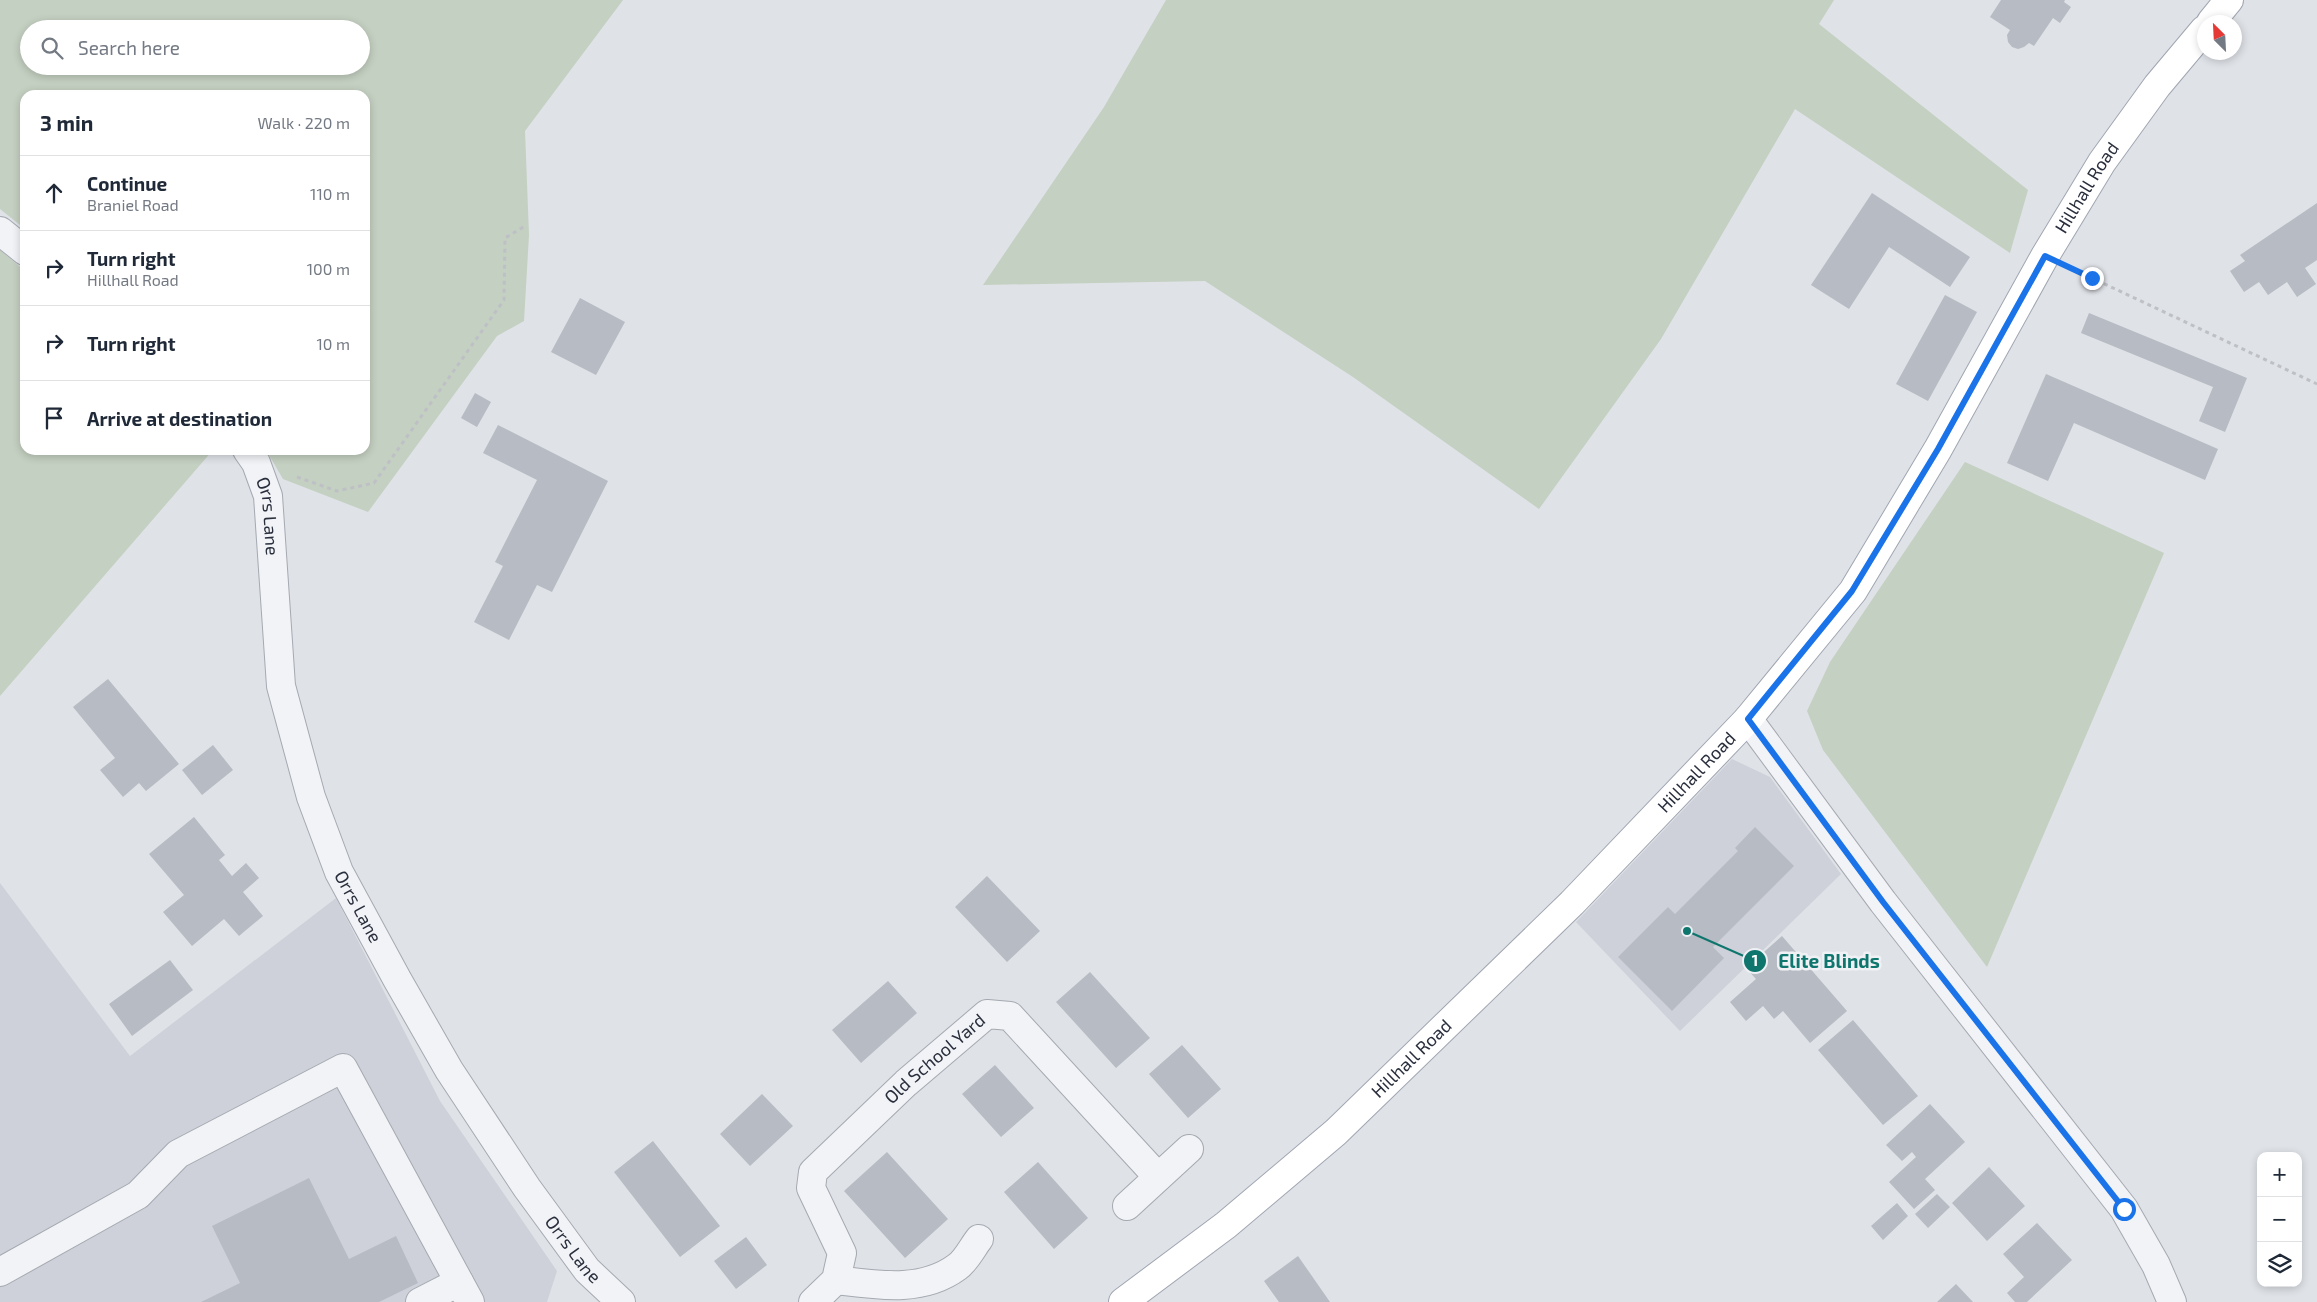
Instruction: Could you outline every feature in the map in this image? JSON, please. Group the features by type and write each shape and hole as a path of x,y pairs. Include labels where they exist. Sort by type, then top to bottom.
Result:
{"main road":[{"path":"2217,15 2229,0"},
{"name":"Hillhall Road","path":"1123,1302 1226,1226 1336,1132 1572,904 1748,719 1852,591 1938,449 2045,256 2102,162 2157,86 2197,38"}],"street":[{"path":"0,231 20,247"},
{"name":"Orrs Lane","path":"252,456 268,496 281,686 311,797 339,872 397,980 449,1070 511,1164 587,1270 621,1302"},
{"path":"1748,719 1883,902 2124,1209 2156,1266 2172,1302"},
{"name":"Old School Yard","path":"836,1280 842,1253 811,1188 813,1172 906,1083 987,1014 1010,1016 1158,1177"},
{"path":"0,1272 138,1195 178,1154 343,1068 464,1292 420,1302"},
{"path":"1127,1206 1189,1149"},
{"path":"814,1302 836,1280 893,1286 932,1281 958,1267 979,1239"}],"path":[{"path":"252,456 337,490 374,483 504,300 504,238 525,226"},
{"path":"2045,256 2317,384"}],"shaded area":[{"path":"1732,759 1770,777 1841,874 1680,1031 1576,922"},
{"path":"0,883 130,1056 336,898 440,1101 557,1271 547,1302 0,1302"}],"green space":[{"path":"0,0 623,0 525,131 529,235 524,321 497,336 368,512 283,479 269,455 370,455 370,90 20,90 20,225 0,209"},
{"path":"1166,0 1834,0 1819,24 2028,190 2010,253 1795,109 1661,339 1539,509 1353,377 1205,281 983,285 1104,107"},
{"path":"0,250 20,267 20,455 209,455 0,696"},
{"path":"1965,462 2164,553 1987,967 1823,750 1807,711 1830,662"}],"building":[{"path":"2001,0 2065,0 2064,2 2071,7 2060,23 2053,18 2034,46 2029,43 2018,49 2012,47 2008,42 2007,35 2010,30 1990,17"},
{"path":"1872,193 1970,257 1950,287 1889,247 1849,309 1811,285"},
{"path":"2317,203 2317,260 2305,268 2316,284 2297,297 2287,282 2268,295 2259,282 2244,292 2230,271 2245,261 2240,255"},
{"path":"1945,295 1977,312 1928,401 1896,384"},
{"path":"580,298 625,322 596,375 551,352"},
{"path":"2089,313 2247,378 2225,432 2199,421 2213,387 2081,333"},
{"path":"2046,374 2218,449 2205,480 2074,423 2048,481 2007,463"},
{"path":"475,393 491,402 477,427 461,418"},
{"path":"498,425 608,481 552,592 537,585 509,640 474,622 503,566 495,562 537,480 483,453"},
{"path":"108,679 179,764 146,791 139,783 123,797 100,770 115,758 73,707"},
{"path":"213,745 233,770 202,795 182,770"},
{"path":"194,817 225,855 219,860 232,876 246,863 259,878 243,892 263,916 239,936 224,919 192,946 163,912 184,895 149,854"},
{"path":"1755,827 1794,866 1713,947 1724,958 1672,1011 1618,957 1668,907 1675,914 1738,851 1735,848"},
{"path":"987,876 1040,931 1007,962 955,907"},
{"path":"1782,936 1847,1011 1810,1043 1783,1011 1774,1019 1763,1006 1746,1021 1730,1002 1756,979 1746,968"},
{"path":"170,960 193,990 132,1036 109,1004"},
{"path":"1090,972 1150,1038 1116,1068 1056,1002"},
{"path":"888,981 917,1013 861,1063 832,1030"},
{"path":"1853,1020 1918,1096 1883,1125 1818,1050"},
{"path":"1182,1045 1221,1089 1188,1118 1149,1074"},
{"path":"995,1065 1034,1108 1001,1137 962,1094"},
{"path":"762,1094 793,1126 750,1166 720,1134"},
{"path":"1930,1104 1965,1142 1925,1179 1935,1190 1914,1209 1889,1182 1916,1157 1912,1152 1902,1161 1886,1145"},
{"path":"653,1141 720,1226 680,1257 614,1172"},
{"path":"887,1152 948,1219 905,1258 844,1191"},
{"path":"1038,1162 1088,1218 1054,1249 1004,1192"},
{"path":"1989,1167 2025,1206 1987,1241 1952,1203"},
{"path":"309,1178 349,1259 396,1236 418,1283 379,1302 201,1302 240,1283 212,1226"},
{"path":"1937,1194 1950,1207 1928,1228 1915,1214"},
{"path":"1897,1203 1908,1216 1883,1240 1871,1226"},
{"path":"2037,1223 2072,1260 2027,1302 2015,1302 2007,1293 2024,1277 2003,1254"},
{"path":"746,1237 767,1265 736,1289 714,1261"},
{"path":"1298,1256 1330,1302 1279,1302 1264,1281"},
{"path":"1956,1284 1973,1302 1937,1302"}],"place":[{"name":"Elite Blinds","path":"1687,931"}],"route":[{"path":"2092,278 2045,256 1938,449 1852,591 1748,719 1883,902 2124,1209"}]}
